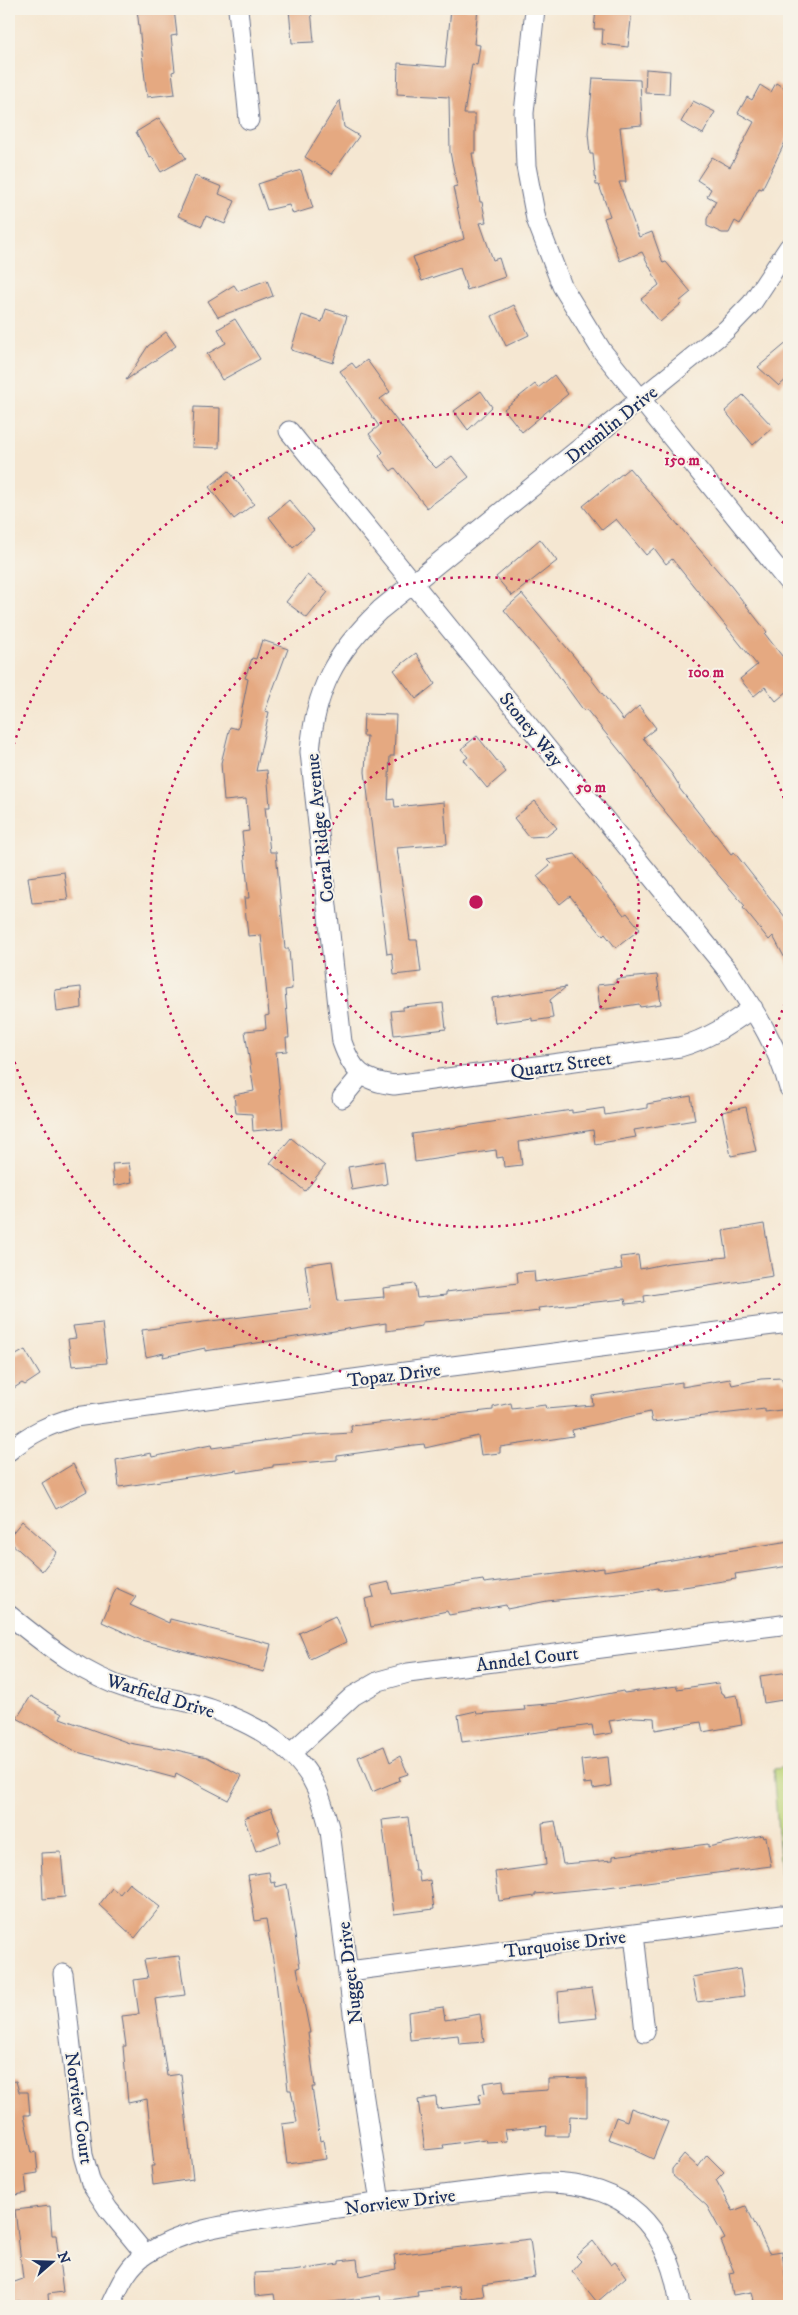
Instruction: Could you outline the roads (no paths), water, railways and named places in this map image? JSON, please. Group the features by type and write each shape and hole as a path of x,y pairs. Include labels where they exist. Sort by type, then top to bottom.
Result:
{"street":[{"path":"238,9 249,120"},
{"path":"535,9 524,113 526,166 536,220 562,286 602,351 789,583"},
{"name":"Drumlin Drive","path":"414,583 726,330 752,303 789,247"},
{"name":"Stoney Way","path":"289,431 729,972 753,1008 774,1045 789,1088"},
{"name":"Coral Ridge Avenue","path":"361,1075 348,1060 342,1042 311,780 310,752 312,726 322,692 335,662 356,633 380,610 414,583"},
{"name":"Quartz Street","path":"361,1075 376,1083 394,1086 680,1048 720,1031 753,1008"},
{"path":"342,1098 361,1075"},
{"name":"Topaz Drive","path":"9,1451 46,1425 75,1417 390,1374 789,1323"},
{"name":"Warfield Drive","path":"9,1615 76,1666 130,1689 190,1703 225,1714 261,1731 291,1753"},
{"name":"Anndel Court","path":"291,1753 353,1696 378,1681 408,1673 789,1624"},
{"name":"Nugget Drive","path":"291,1753 310,1777 323,1803 330,1831 363,2092 380,2202"},
{"name":"Turquoise Drive","path":"349,1971 781,1915"},
{"path":"634,1934 645,2032"},
{"name":"Norview Court","path":"63,1974 86,2164 92,2183 104,2202 145,2254"},
{"name":"Norview Drive","path":"110,2306 129,2268 145,2254 180,2236 208,2228 380,2202 542,2183 565,2183 588,2186 610,2194 629,2206 648,2225 663,2246 674,2270 680,2306"}]}
